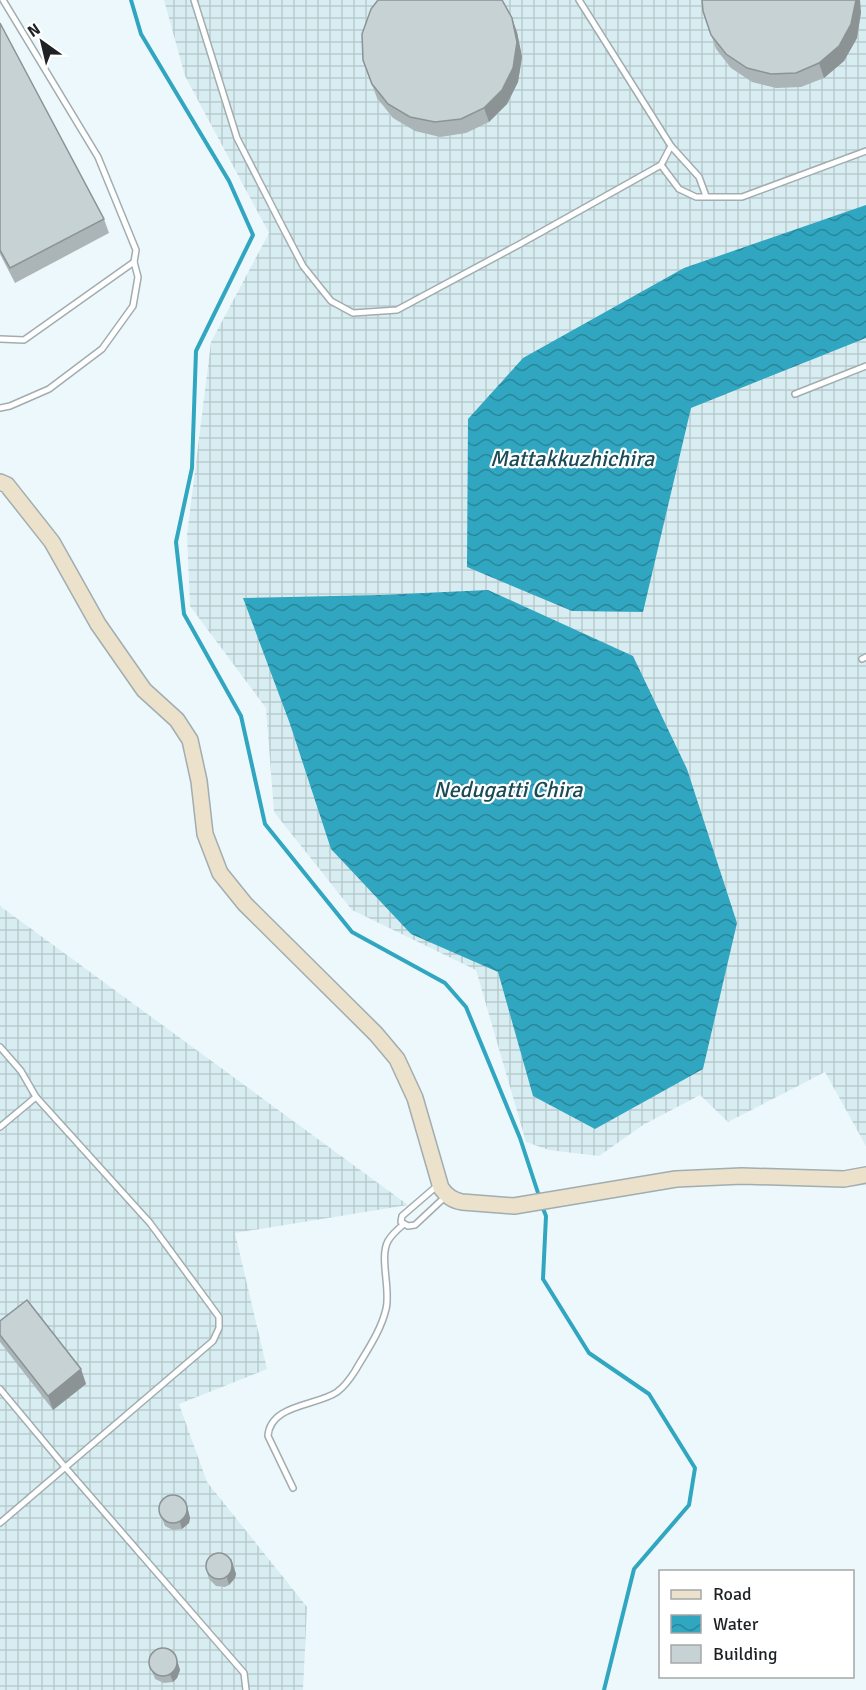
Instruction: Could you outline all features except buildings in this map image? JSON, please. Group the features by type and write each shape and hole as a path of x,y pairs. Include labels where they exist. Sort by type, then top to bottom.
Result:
{"main road":[{"path":"0,482 6,485 52,542 98,624 144,690 177,720 190,741 199,781 205,834 220,873 245,904 376,1034 396,1059 415,1098 443,1190 453,1200 514,1206 676,1179 741,1176 844,1179 866,1175"}],"lane":[{"path":"0,408 49,389 102,349 133,306 138,277 134,262 136,250 98,157 3,0"},
{"path":"194,0 237,138 303,266 330,300 352,313 397,310 661,165 671,146"},
{"path":"579,0 671,146 699,177 705,196"},
{"path":"661,165 679,189 696,197 742,197 866,151"},
{"path":"0,338 24,340 134,262"},
{"path":"795,394 866,366"},
{"path":"0,1047 21,1071 36,1097 150,1223 219,1317 219,1328 213,1341 0,1523"},
{"path":"0,1127 36,1097"},
{"path":"443,1190 415,1225 408,1226 401,1221 402,1216 443,1190"},
{"path":"293,1488 268,1436 268,1427 286,1411 336,1393 346,1385 383,1321 387,1305 385,1249 388,1240 404,1224"},
{"path":"0,1389 64,1467 244,1673 246,1690"}],"shaded area":[{"path":"164,0 866,0 866,1146 825,1072 728,1122 700,1095 643,1125 599,1156 549,1150 526,1142 476,970 352,910 274,812 266,708 190,606 187,535 211,342 269,233 185,76"},
{"path":"0,906 408,1205 235,1233 267,1369 179,1404 207,1482 307,1607 303,1690 0,1690"}],"water":[{"name":"Mattakkuzhichira","path":"866,205 866,338 691,408 643,612 572,611 467,567 468,419 523,358 684,268"},
{"name":"Nedugatti Chira","path":"488,590 633,656 687,769 737,923 703,1069 595,1129 533,1096 498,972 411,934 331,849 290,724 243,598"}],"waterway":[{"path":"131,0 141,34 229,181 253,235 196,351 192,468 176,542 184,614 241,716 265,824 352,932 445,983 466,1007 520,1138 540,1199"},
{"path":"542,1206 546,1216 543,1279 589,1353 649,1394 695,1468 689,1505 634,1569 604,1690"}]}
